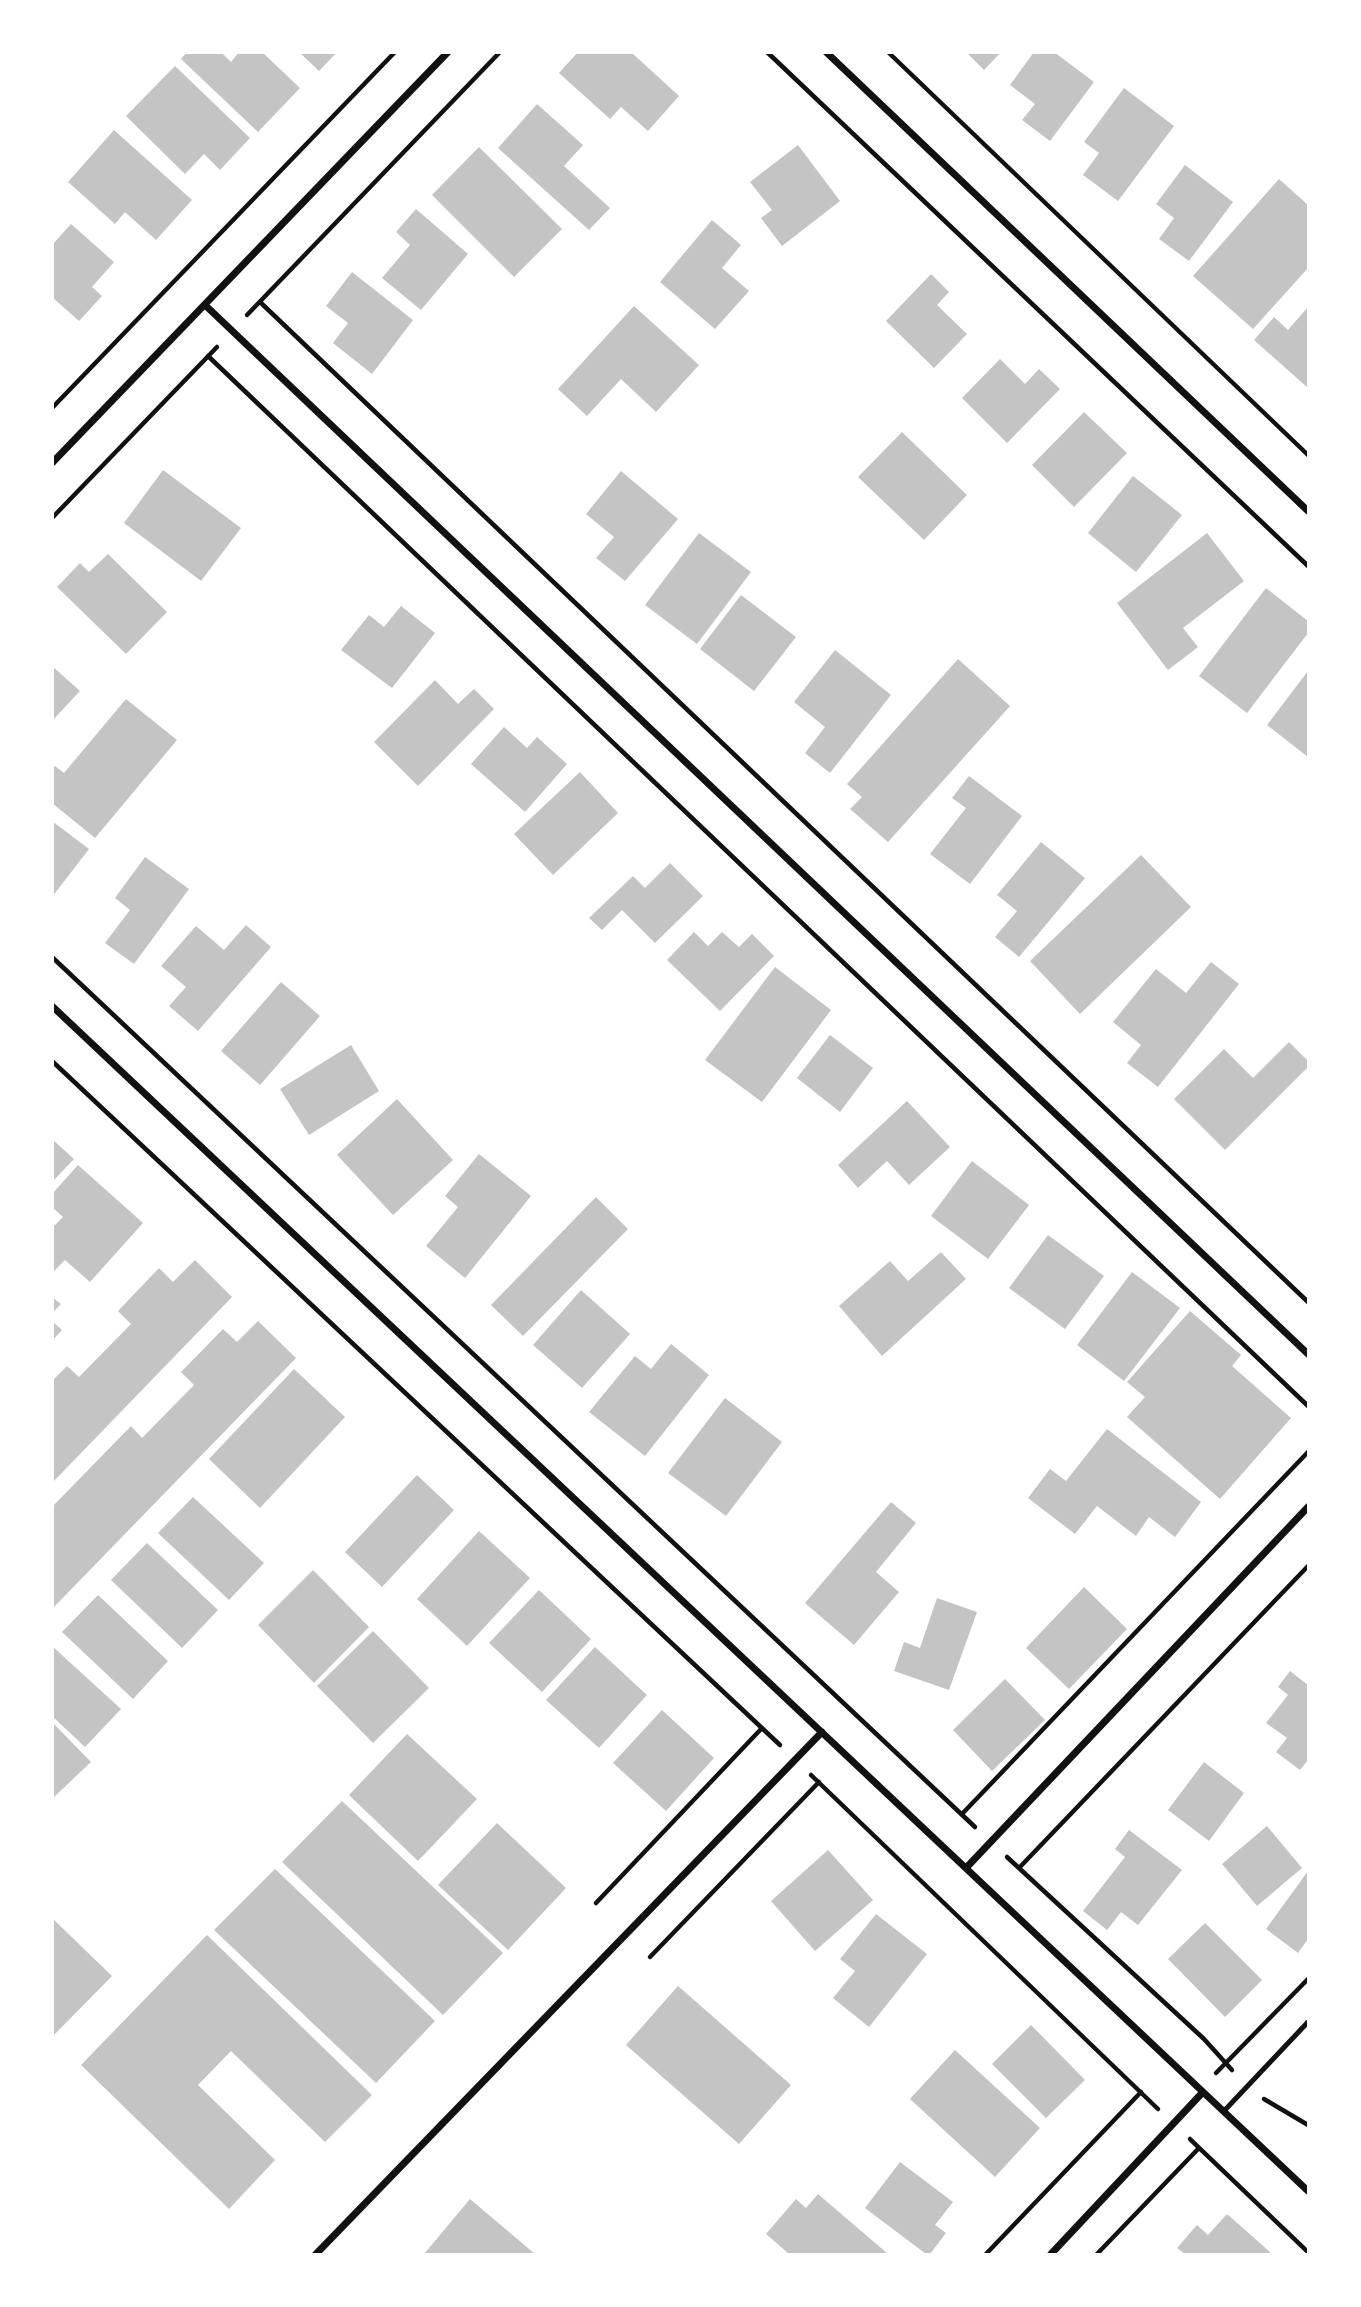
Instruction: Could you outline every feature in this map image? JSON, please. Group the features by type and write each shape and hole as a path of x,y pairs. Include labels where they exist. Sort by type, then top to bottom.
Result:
{"street":[{"path":"52,463 448,52"},
{"path":"827,52 1308,511"},
{"path":"205,305 1308,1353"},
{"path":"52,1006 1308,2191"},
{"path":"965,1868 1308,1507"},
{"path":"316,2255 822,1732"},
{"path":"1051,2255 1202,2091"}],"lane":[{"path":"1224,2111 1308,2022"}],"path":[{"path":"52,408 395,52"},
{"path":"52,518 500,52"},
{"path":"767,52 1308,566"},
{"path":"888,52 1308,455"},
{"path":"260,302 1308,1302"},
{"path":"208,356 1308,1406"},
{"path":"52,957 1204,2039 1259,2097 1308,2125"},
{"path":"52,1061 762,1728 1308,2252"},
{"path":"962,1814 1308,1452"},
{"path":"1019,1868 1308,1566"},
{"path":"596,1903 762,1728"},
{"path":"650,1957 818,1782"},
{"path":"1202,2091 1308,1979"},
{"path":"986,2255 1141,2092"},
{"path":"1097,2255 1199,2148"}],"building":[{"path":"187,52 221,52 231,62 239,52 262,52 300,88 258,132 181,59"},
{"path":"299,52 337,52 319,71"},
{"path":"578,52 631,52 679,96 648,131 621,107 610,119 559,73"},
{"path":"966,52 1001,52 984,70"},
{"path":"1034,52 1054,52 1094,82 1050,141 1022,120 1035,104 1010,85"},
{"path":"175,66 250,138 220,170 204,154 185,174 126,116"},
{"path":"1124,88 1174,126 1118,201 1083,175 1099,153 1084,142"},
{"path":"537,104 583,145 564,166 610,208 589,230 498,148"},
{"path":"114,130 192,200 156,240 125,212 115,224 68,182"},
{"path":"798,145 840,201 782,246 761,218 772,210 750,182"},
{"path":"479,147 562,229 514,277 432,195"},
{"path":"1185,165 1233,202 1189,261 1159,239 1174,218 1156,204"},
{"path":"1279,179 1308,205 1308,268 1253,329 1193,276"},
{"path":"416,209 468,254 421,310 382,278 410,245 396,232"},
{"path":"712,220 741,245 722,268 749,291 715,329 660,282"},
{"path":"71,224 114,262 92,287 102,296 79,321 52,297 52,245"},
{"path":"352,272 413,320 372,374 333,343 348,323 326,306"},
{"path":"931,274 949,292 937,305 967,334 934,368 886,321"},
{"path":"634,306 699,365 656,412 621,379 587,416 558,389"},
{"path":"1308,307 1308,388 1254,340 1274,317 1288,330"},
{"path":"1000,359 1025,384 1039,369 1060,389 1007,443 962,398"},
{"path":"1084,412 1127,453 1074,507 1032,465"},
{"path":"902,432 967,495 924,540 858,477"},
{"path":"163,470 241,528 201,581 124,523"},
{"path":"621,471 678,519 625,581 596,558 614,537 586,514"},
{"path":"1133,476 1182,515 1136,572 1088,533"},
{"path":"699,533 751,572 697,644 645,605"},
{"path":"1207,533 1244,581 1183,628 1198,647 1168,670 1117,603"},
{"path":"108,554 167,612 126,654 57,587 80,563 89,572"},
{"path":"1266,588 1308,621 1308,633 1247,713 1199,676"},
{"path":"741,595 796,637 754,691 700,649"},
{"path":"401,606 435,633 392,688 341,650 369,615 384,627"},
{"path":"835,650 891,695 830,773 805,753 825,727 794,702"},
{"path":"958,659 1010,706 888,842 850,809 862,797 847,784"},
{"path":"52,666 80,691 52,721"},
{"path":"1308,671 1308,757 1267,725"},
{"path":"435,680 458,704 474,689 494,709 418,786 374,742"},
{"path":"126,699 177,740 95,838 52,803 52,769 55,766 64,773"},
{"path":"504,727 527,748 537,737 567,764 525,812 471,764"},
{"path":"580,772 618,813 553,875 514,834"},
{"path":"969,776 1022,816 970,884 930,854 966,808 952,798"},
{"path":"52,821 89,849 52,897"},
{"path":"1041,842 1085,878 1019,957 995,937 1017,911 997,895"},
{"path":"1141,855 1191,907 1080,1014 1030,961"},
{"path":"145,857 189,889 134,964 105,943 130,910 115,898"},
{"path":"670,863 703,896 655,943 622,910 602,930 589,918 633,876 645,888"},
{"path":"246,925 271,947 198,1031 169,1006 186,987 161,966 196,926 224,950"},
{"path":"694,932 708,946 722,932 739,947 752,934 774,956 720,1011 667,960"},
{"path":"1211,962 1239,984 1158,1087 1127,1063 1141,1045 1113,1022 1156,969 1186,993"},
{"path":"775,967 831,1010 762,1102 705,1060"},
{"path":"281,982 320,1016 260,1085 221,1051"},
{"path":"830,1035 873,1068 840,1112 797,1078"},
{"path":"1289,1042 1308,1061 1308,1067 1225,1150 1174,1099 1224,1049 1253,1078"},
{"path":"351,1045 379,1091 309,1135 280,1089"},
{"path":"397,1099 453,1160 393,1215 337,1155"},
{"path":"907,1101 950,1147 909,1185 887,1161 858,1188 838,1165"},
{"path":"52,1139 74,1159 52,1182"},
{"path":"479,1154 531,1196 465,1278 426,1246 458,1207 445,1196"},
{"path":"972,1161 1029,1205 988,1259 931,1216"},
{"path":"78,1165 143,1223 90,1282 65,1260 52,1273 52,1228 63,1217 52,1207 52,1194"},
{"path":"596,1197 628,1229 523,1336 491,1305"},
{"path":"1048,1235 1104,1276 1065,1329 1009,1288"},
{"path":"941,1252 966,1279 882,1356 839,1306 890,1261 908,1281"},
{"path":"195,1260 232,1297 52,1483 52,1381 67,1366 79,1377 131,1324 118,1311 159,1268 173,1282"},
{"path":"1132,1272 1180,1308 1124,1381 1077,1345"},
{"path":"581,1290 630,1334 582,1388 533,1345"},
{"path":"52,1297 61,1304 52,1313"},
{"path":"1190,1311 1241,1355 1232,1366 1291,1418 1220,1499 1127,1417 1145,1397 1127,1382"},
{"path":"52,1321 62,1330 52,1341"},
{"path":"258,1321 296,1358 52,1609 52,1507 131,1426 142,1438 194,1385 181,1372 223,1329 237,1342"},
{"path":"671,1344 709,1375 645,1456 589,1412 635,1356 651,1369"},
{"path":"294,1369 345,1417 260,1508 209,1459"},
{"path":"725,1398 782,1442 726,1516 668,1473"},
{"path":"1107,1429 1201,1502 1175,1537 1149,1517 1136,1536 1097,1506 1075,1534 1028,1498 1050,1469 1066,1481"},
{"path":"417,1475 454,1510 382,1587 345,1552"},
{"path":"193,1497 264,1563 229,1600 158,1533"},
{"path":"891,1502 916,1523 876,1572 899,1592 854,1645 805,1603"},
{"path":"479,1531 530,1578 467,1646 417,1599"},
{"path":"147,1543 218,1610 182,1648 111,1580"},
{"path":"313,1570 369,1627 314,1683 258,1625"},
{"path":"1084,1587 1127,1629 1069,1689 1026,1648"},
{"path":"539,1590 591,1639 542,1692 489,1643"},
{"path":"98,1595 168,1661 133,1699 62,1632"},
{"path":"937,1598 977,1612 949,1690 894,1671 904,1642 920,1648"},
{"path":"373,1631 429,1688 373,1743 317,1686"},
{"path":"52,1646 121,1709 85,1747 52,1716"},
{"path":"595,1647 647,1695 599,1748 546,1700"},
{"path":"1290,1671 1308,1685 1308,1760 1300,1770 1276,1752 1287,1738 1266,1723 1288,1695 1278,1687"},
{"path":"1005,1679 1045,1720 992,1771 953,1730"},
{"path":"662,1710 714,1758 666,1811 613,1763"},
{"path":"52,1722 91,1762 54,1797 52,1795"},
{"path":"407,1734 477,1799 418,1861 349,1795"},
{"path":"1204,1762 1244,1793 1209,1841 1168,1810"},
{"path":"342,1801 503,1953 443,2015 282,1862"},
{"path":"497,1823 566,1888 508,1950 438,1885"},
{"path":"1267,1826 1302,1868 1257,1906 1222,1864"},
{"path":"1129,1830 1182,1870 1138,1925 1121,1912 1107,1930 1083,1911 1125,1857 1115,1849"},
{"path":"828,1850 873,1900 815,1951 771,1901"},
{"path":"275,1869 435,2021 376,2083 214,1930"},
{"path":"1308,1871 1308,1939 1298,1953 1266,1929"},
{"path":"876,1914 927,1954 869,2027 833,1998 855,1971 840,1959"},
{"path":"52,1918 112,1976 52,2037"},
{"path":"1205,1923 1262,1980 1225,2017 1168,1959"},
{"path":"207,1935 372,2095 325,2142 231,2051 198,2085 275,2160 229,2209 81,2065"},
{"path":"678,1986 791,2085 739,2144 626,2045"},
{"path":"1031,2025 1085,2080 1046,2118 992,2064"},
{"path":"955,2050 1040,2128 995,2177 910,2099"},
{"path":"900,2162 953,2202 935,2225 946,2233 930,2254 926,2254 865,2208"},
{"path":"818,2194 888,2254 789,2254 766,2234 796,2199 806,2208"},
{"path":"470,2199 535,2254 424,2254"},
{"path":"1227,2214 1270,2252 1185,2254 1177,2248 1197,2225 1208,2235"}]}
